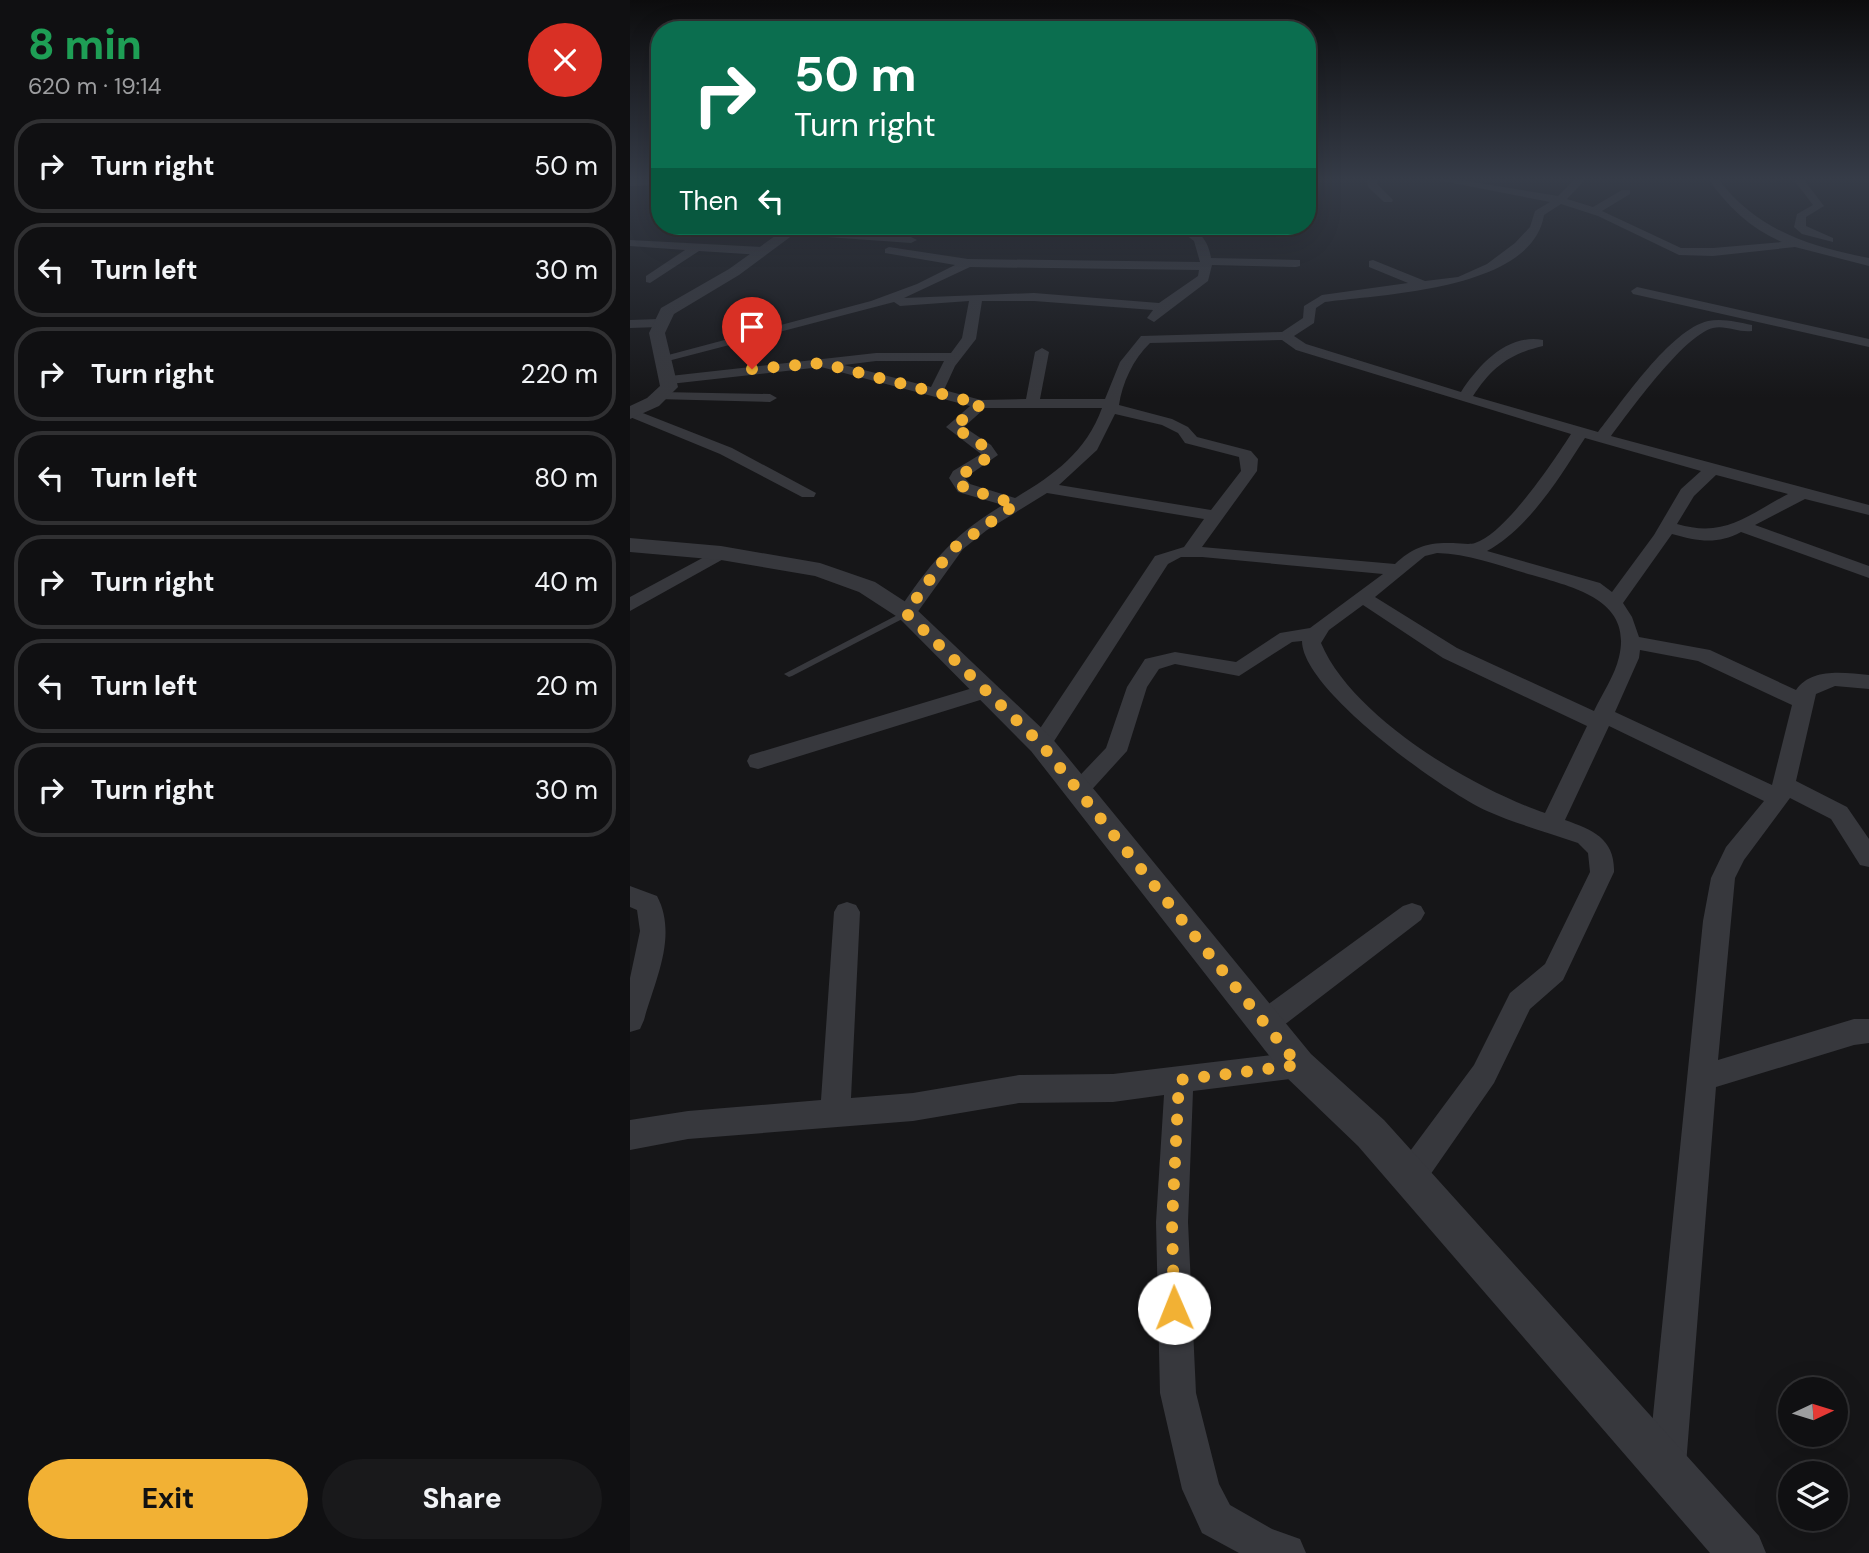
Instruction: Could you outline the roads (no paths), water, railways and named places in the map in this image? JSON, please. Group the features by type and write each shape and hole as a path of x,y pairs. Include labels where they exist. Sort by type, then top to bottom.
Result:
{"street":[{"path":"650,279 689,252"},
{"path":"662,396 670,380 657,333 659,323 674,306 734,272 760,252"},
{"path":"897,252 968,263 1296,264"},
{"path":"1154,337 1151,327 1162,307 1199,284 1207,263 1204,252"},
{"path":"906,613 951,550 1042,487 1091,447 1112,406 1133,352 1146,339 1286,336 1309,320 1310,306 1322,299 1480,274 1509,252"},
{"path":"1829,252 1869,262"},
{"path":"664,358 876,304 921,287 968,263"},
{"path":"1373,264 1423,285"},
{"path":"1637,291 1869,343"},
{"path":"876,304 976,297 1042,298 1162,307"},
{"path":"935,393 948,366 970,339 976,297"},
{"path":"630,324 659,323"},
{"path":"1078,789 1115,751 1122,738 1137,687 1152,664 1175,658 1239,669 1287,637 1315,633 1427,549 1463,550 1486,545 1499,537 1591,435 1700,328 1715,324 1756,330"},
{"path":"1286,336 1293,344 1464,399 1712,470 1869,510"},
{"path":"1464,399 1493,359 1511,349 1538,343"},
{"path":"1032,404 1042,352"},
{"path":"670,380 907,355 956,357"},
{"path":"821,363 981,404 1112,406 1167,422 1183,430 1191,440 1245,454 1250,459 1249,471 1189,552"},
{"path":"630,413 662,396 770,398"},
{"path":"981,404 954,427 985,447 990,456 957,478 964,488 1016,504"},
{"path":"630,413 736,456 808,493"},
{"path":"1614,603 1667,527 1687,493 1712,470"},
{"path":"1042,487 1215,516"},
{"path":"1667,527 1710,537 1741,526 1803,493"},
{"path":"1741,526 1869,572"},
{"path":"630,545 721,553 820,570 867,587 906,613 1041,744 1298,1065 1371,1133 1742,1553"},
{"path":"1463,550 1593,587 1614,603 1628,626 1631,642 1629,658 1552,824"},
{"path":"1041,744 1161,560 1178,552 1189,552 1400,569"},
{"path":"630,605 721,553"},
{"path":"1363,597 1461,659 1602,719 1839,813 1869,858"},
{"path":"1315,633 1311,643 1313,657 1324,673 1360,709 1427,764 1493,803 1586,837 1598,846 1603,858 1602,872 1554,972 1520,1001 1484,1074 1410,1177"},
{"path":"1631,642 1703,654 1803,702"},
{"path":"1667,1465 1716,921 1723,878 1735,855 1781,791 1806,691 1813,683 1833,680 1869,682"},
{"path":"758,761 986,691"},
{"path":"630,896 648,903 654,916 654,931 630,1020"},
{"path":"835,1113 847,912"},
{"path":"1265,1023 1412,914"},
{"path":"1702,1078 1854,1032 1869,1031"},
{"path":"630,1135 688,1125 913,1107 1019,1089 1113,1088 1298,1065"},
{"path":"1179,1080 1172,1223 1178,1393 1201,1489 1216,1518 1263,1545 1286,1553"}],"lane":[{"path":"789,674 906,613"}]}
